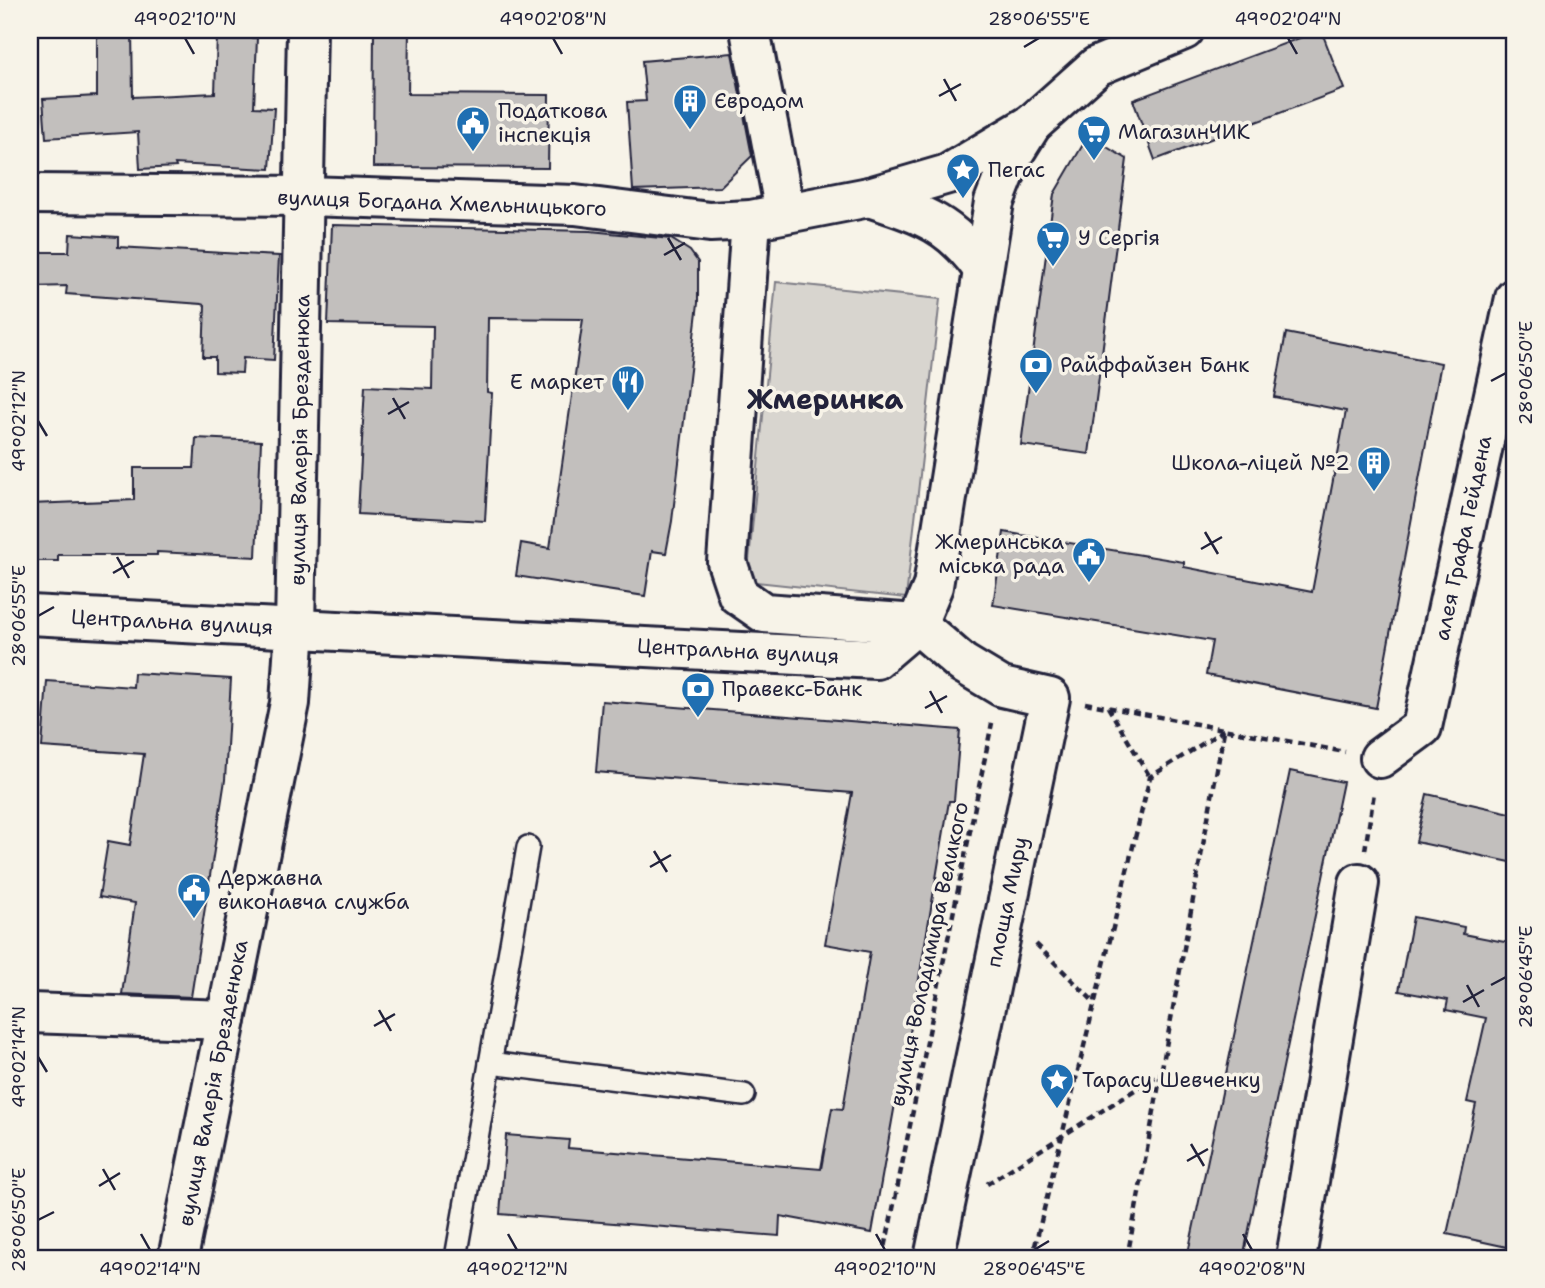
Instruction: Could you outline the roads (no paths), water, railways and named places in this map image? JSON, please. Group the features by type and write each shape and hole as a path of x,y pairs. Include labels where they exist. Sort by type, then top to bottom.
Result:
{"street":[{"name":"вулиця Валерія Брезденюка","path":"178,1258 290,703 295,627 306,196 307,30"},
{"path":"750,30 768,216 727,562 738,595 764,613 917,624"},
{"name":"вулиця Богдана Хмельницького","path":"30,194 306,196 575,205 710,222 768,216 869,197 948,174 1032,124 1097,66 1184,30"},
{"name":"Центральна вулиця","path":"30,615 876,659 917,624 933,586 994,202 1012,156 1032,124"},
{"path":"869,197 923,215 964,243 982,268"},
{"name":"алея Графа Гейдена","path":"1380,758 1422,727 1515,298"},
{"name":"площа Миру","path":"917,624 962,663 1002,687 1050,698 934,1258"},
{"path":"1296,1258 1359,883"},
{"path":"30,1013 226,1020"}],"lane":[{"path":"456,1258 527,847"},
{"path":"491,1063 744,1094"}],"place":[{"name":"Євродом","path":"690,131"},
{"name":"Податкова інспекція","path":"473,153"},
{"name":"МагазинЧИК","path":"1094,162"},
{"name":"Пегас","path":"963,200"},
{"name":"У Сергія","path":"1053,268"},
{"name":"Райффайзен Банк","path":"1036,395"},
{"name":"E маркет","path":"628,412"},
{"name":"Школа-ліцей №2","path":"1374,493"},
{"name":"Жмеринська міська рада","path":"1089,584"},
{"name":"Правекс-Банк","path":"698,719"},
{"name":"Державна виконавча служба","path":"194,920"},
{"name":"Тарасу Шевченку","path":"1057,1110"}],"district":[{"name":"Жмеринка","path":"825,399"}]}
